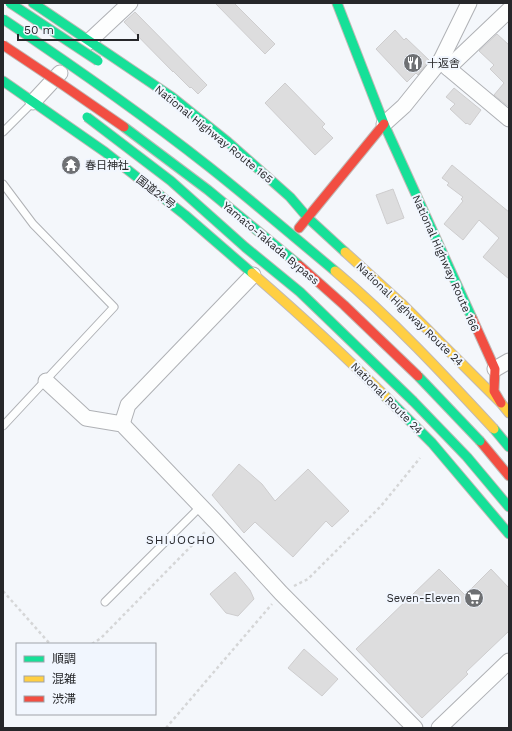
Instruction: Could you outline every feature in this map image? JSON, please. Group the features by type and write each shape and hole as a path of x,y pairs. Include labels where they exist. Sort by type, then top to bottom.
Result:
{"highway":[{"path":"10,3 101,64"},
{"name":"National Highway Route 165","path":"33,3 90,40 172,97 290,197 308,218"},
{"name":"National Highway Route 166","path":"337,3 384,124 495,370 494,391 501,403"},
{"name":"Yamato-Takada Bypass","path":"3,19 72,65 159,129 243,192 287,229 378,309 442,373 509,447"},
{"name":"Yamato-Takada Bypass","path":"3,45 60,81 123,125 183,170 274,243 358,318 429,386 480,441 509,476"},
{"path":"3,81 33,102"},
{"path":"35,82 55,95"},
{"name":"国道24号","path":"33,102 118,161 185,215 253,275"},
{"path":"81,113 171,181 245,247 300,292 413,401 467,457 509,507"},
{"path":"253,275 308,218 384,124"},
{"path":"260,183 284,202 308,218"},
{"name":"National Highway Route 24","path":"308,218 402,302 509,413"},
{"name":"National Route 24","path":"253,275 290,306 359,370 432,443 509,534"}],"street":[{"path":"33,102 90,40 130,3"},
{"path":"445,64 468,3"},
{"path":"384,124 445,64 509,10"},
{"path":"445,64 509,119"},
{"path":"122,424 128,406 253,275"},
{"path":"495,370 509,361"},
{"path":"46,381 86,418 122,424 216,521 281,593 415,728"},
{"path":"440,728 509,661"}],"lane":[{"path":"3,132 33,102"},
{"path":"3,184 33,224 114,307 3,426"},
{"path":"105,602 201,506"}],"path":[{"path":"166,728 281,593 308,579 314,574 381,506 432,443"},
{"path":"94,643 101,638 216,521"},
{"path":"3,591 49,643"}],"building":[{"path":"215,3 234,3 275,44 265,54"},
{"path":"135,12 207,85 198,94 173,72 124,22"},
{"path":"395,30 404,40 406,38 429,60 418,75 416,73 407,82 376,49"},
{"path":"497,34 509,45 509,107 494,95 504,83 490,69 494,65 479,51"},
{"path":"285,83 325,124 322,127 333,138 315,155 265,103"},
{"path":"454,88 481,110 470,125 467,123 466,124 450,109 455,104 446,97"},
{"path":"452,165 509,212 509,279 483,257 499,238 479,220 463,240 444,224 463,201 461,199 463,197 447,185 449,183 442,178"},
{"path":"393,189 404,218 387,224 376,195"},
{"path":"239,464 262,484 275,501 308,469 349,511 332,527 326,521 293,557 255,522 244,533 212,495"},
{"path":"439,569 465,595 491,569 509,588 509,631 466,672 468,674 422,718 356,649"},
{"path":"235,572 250,590 254,599 238,616 226,613 210,594"},
{"path":"304,649 338,679 322,696 288,668"}],"traffic: fast":[{"path":"10,3 98,61"},
{"path":"33,3 172,97 228,142 290,197 308,218 345,252"},
{"path":"337,3 384,124 472,318"},
{"path":"3,19 55,54 158,128 208,166 335,271"},
{"path":"3,81 105,152 185,215 252,273"},
{"path":"87,117 171,181 245,247 300,292 413,401"},
{"path":"124,127 208,190 299,265"},
{"path":"418,376 480,441"},
{"path":"386,397 432,443 509,534"},
{"path":"413,401 467,457 509,507"},
{"path":"494,429 509,447"}],"traffic: slow":[{"path":"345,252 401,303 501,403 509,413"},
{"path":"335,271 377,308 436,367 494,429"},
{"path":"252,273 320,334 386,397"}],"traffic: jam":[{"path":"3,45 124,127"},
{"path":"299,228 384,124"},
{"path":"299,265 344,305 418,376"},
{"path":"472,318 495,369 494,391 501,403"},
{"path":"480,441 509,476"}],"place":[{"name":"十返舎","path":"413,63"},
{"name":"春日神社","path":"71,165"},
{"name":"Seven-Eleven","path":"474,598"}],"district":[{"name":"SHIJOCHO","path":"181,540"}]}
